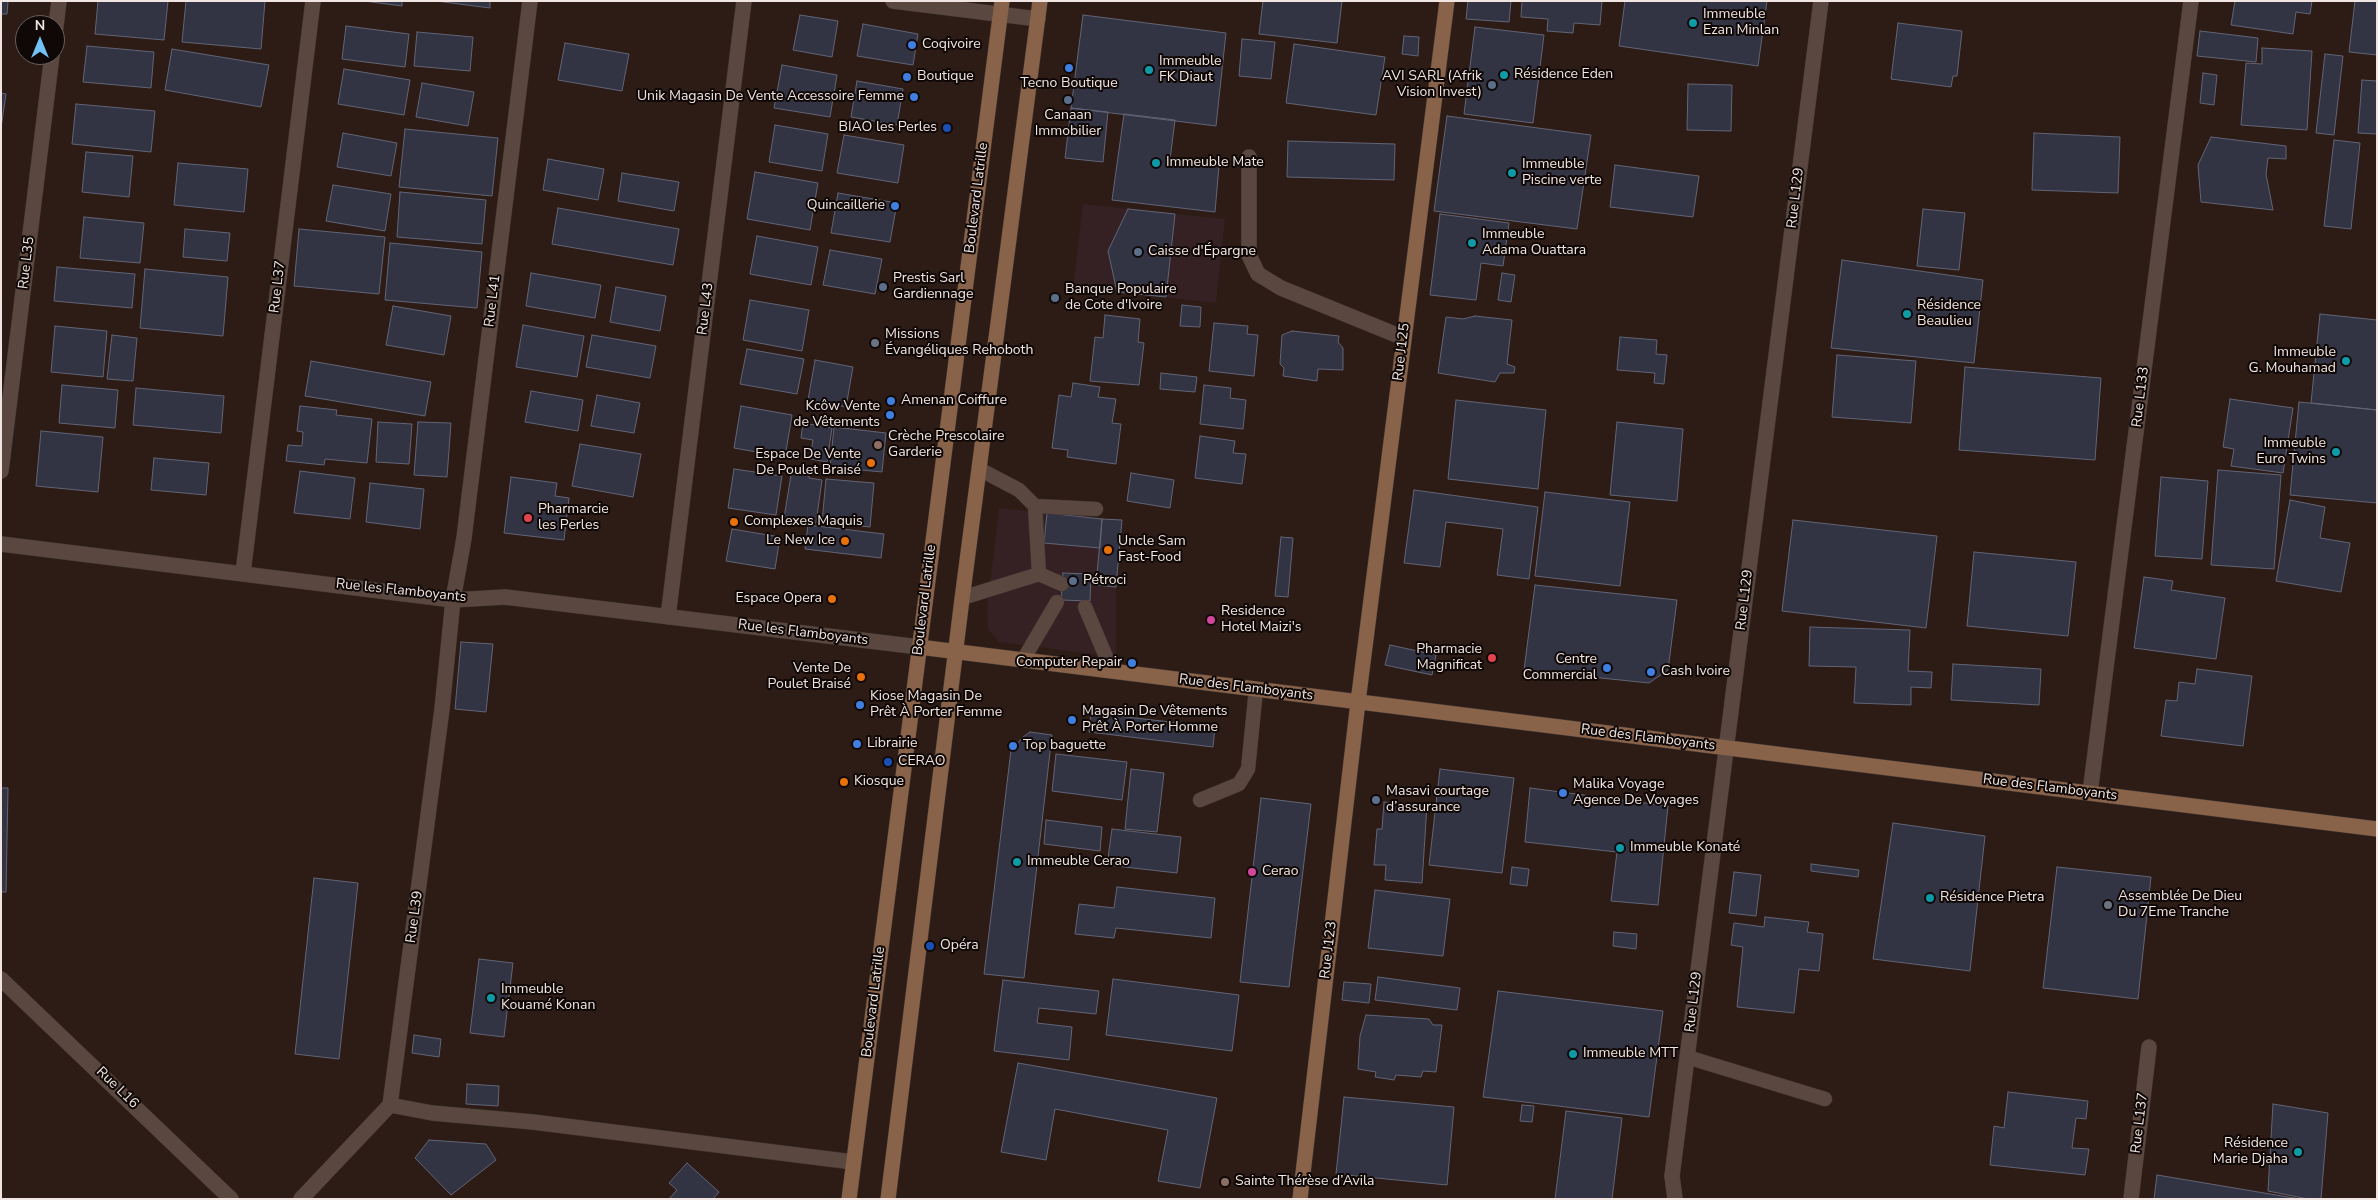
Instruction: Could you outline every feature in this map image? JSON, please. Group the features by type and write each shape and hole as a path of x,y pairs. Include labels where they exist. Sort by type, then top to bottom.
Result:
{"street":[{"path":"57,15 59,1"},
{"name":"Rue L37","path":"243,573 313,1"},
{"name":"Rue L41","path":"453,600 464,538 530,1"},
{"name":"Rue L43","path":"668,617 744,1"},
{"path":"893,1 1001,8 1038,19"},
{"path":"888,1199 962,598 1040,1"},
{"name":"Rue J125","path":"1358,702 1447,1"},
{"name":"Rue L129","path":"1674,1199 1672,1176 1821,1"},
{"name":"Rue L133","path":"2090,793 2191,1"},
{"name":"Boulevard Latrille","path":"849,1199 1001,8"},
{"name":"Rue L35","path":"1,471 51,65"},
{"path":"1249,157 1249,255 1258,274 1281,288 1404,338"},
{"name":"Rue les Flamboyants","path":"1,544 453,600 505,597 920,647"},
{"name":"Rue L39","path":"390,1105 442,709 453,600"},
{"name":"Rue des Flamboyants","path":"920,647 2377,829"},
{"name":"Rue J123","path":"1300,1199 1358,702"},
{"name":"Rue L16","path":"1,978 231,1199"},
{"name":"Rue L137","path":"2131,1199 2149,1047"},
{"path":"300,1199 390,1105 432,1113 588,1128 853,1162"}],"lane":[{"path":"979,469 1019,490 1035,506 1039,574"},
{"path":"1035,506 1096,509"},
{"path":"962,598 1039,574 1062,584"},
{"path":"1023,660 1057,602"},
{"path":"1085,608 1112,671"},
{"path":"1200,800 1239,784 1248,769 1256,689"},
{"path":"1687,1057 1825,1099"}],"shaded area":[{"path":"1083,204 1225,219 1216,303 1073,287"},
{"path":"999,508 1102,519 1096,585 1116,587 1116,657 999,642 988,629 987,609"}],"building":[{"path":"1,1 8,1 7,14 1,14"},
{"path":"98,1 168,1 164,40 95,34"},
{"path":"186,1 265,1 261,49 182,42"},
{"path":"364,1 402,1 402,6"},
{"path":"436,1 490,1 490,8"},
{"path":"1263,1 1342,1 1337,43 1259,34"},
{"path":"1468,1 1511,1 1509,22 1466,19"},
{"path":"1522,1 1602,1 1600,25 1574,23 1573,33 1547,31 1548,19 1521,17"},
{"name":"Immeuble Ezan Minlan","path":"1625,1 1767,1 1758,66 1619,46"},
{"path":"2235,1 2312,1 2310,14 2296,12 2293,34 2231,25"},
{"path":"2355,1 2377,1 2377,55 2349,52"},
{"path":"800,15 838,21 832,57 793,50"},
{"name":"Immeuble FK Diaut","path":"1083,15 1226,33 1216,126 1071,108"},
{"path":"1898,23 1962,31 1957,76 1953,76 1951,87 1891,79"},
{"path":"863,24 918,34 913,65 857,56"},
{"path":"346,26 409,34 405,67 342,59"},
{"name":"Résidence Eden","path":"1475,27 1544,35 1533,123 1464,114"},
{"path":"2200,31 2258,38 2256,62 2197,56"},
{"path":"417,32 473,37 470,71 414,66"},
{"path":"1404,36 1419,37 1418,56 1402,54"},
{"path":"1242,39 1275,42 1271,79 1239,76"},
{"path":"565,43 629,54 622,91 558,80"},
{"path":"1294,44 1385,57 1376,115 1286,103"},
{"path":"87,46 154,52 151,88 83,82"},
{"path":"2262,48 2312,51 2307,130 2241,125 2246,63 2262,64"},
{"path":"172,49 269,65 261,107 165,90"},
{"path":"2325,54 2343,56 2334,135 2316,133"},
{"path":"782,65 837,75 830,117 774,108"},
{"path":"344,69 410,80 404,115 338,104"},
{"path":"2203,73 2217,75 2214,105 2200,103"},
{"path":"2362,80 2377,81 2377,134 2358,133"},
{"path":"857,81 903,89 897,125 851,117"},
{"path":"422,83 474,92 468,126 416,117"},
{"path":"1688,84 1732,85 1731,131 1687,130"},
{"path":"1,93 6,94 1,128"},
{"path":"76,104 155,111 151,152 72,144"},
{"path":"1071,108 1108,112 1103,162 1065,158"},
{"name":"Immeuble Mate","path":"1124,114 1175,120 1170,160 1219,166 1215,212 1112,200"},
{"name":"Immeuble Piscine verte","path":"1447,116 1591,135 1577,229 1434,211"},
{"path":"775,125 828,134 822,171 769,162"},
{"path":"405,129 498,138 492,196 399,187"},
{"path":"343,133 397,143 391,176 337,167"},
{"path":"2034,133 2120,137 2118,193 2032,190"},
{"path":"844,135 904,145 898,183 837,173"},
{"path":"2211,137 2286,146 2286,159 2268,158 2266,174 2273,210 2201,202 2198,165"},
{"path":"2334,140 2360,143 2351,229 2324,226"},
{"path":"1288,141 1395,144 1394,180 1287,177"},
{"path":"86,152 133,156 129,197 82,192"},
{"path":"548,159 604,169 598,200 543,190"},
{"path":"178,163 248,169 244,212 174,205"},
{"path":"1615,165 1699,176 1693,217 1610,207"},
{"path":"755,172 818,183 810,230 747,219"},
{"path":"622,173 679,182 674,211 618,201"},
{"path":"333,185 391,194 385,231 326,221"},
{"path":"400,192 486,200 482,244 397,237"},
{"path":"838,193 897,203 890,242 831,233"},
{"path":"558,208 679,229 673,265 552,244"},
{"path":"1128,209 1175,214 1166,297 1117,292 1108,251"},
{"path":"1923,209 1965,213 1959,270 1917,266"},
{"name":"Immeuble Adama Ouattara","path":"1440,214 1509,223 1503,266 1481,263 1476,300 1430,295"},
{"path":"84,217 144,223 140,263 80,258"},
{"path":"185,229 230,233 227,261 183,257"},
{"path":"299,229 385,237 379,294 294,286"},
{"path":"757,236 818,247 811,285 750,274"},
{"path":"390,243 482,252 477,308 385,300"},
{"path":"830,250 882,259 875,294 823,285"},
{"name":"Résidence Beaulieu","path":"1842,260 1983,280 1974,363 1831,348"},
{"path":"57,267 135,274 132,308 54,301"},
{"path":"145,269 228,277 223,336 140,328"},
{"path":"531,273 601,285 595,318 526,306"},
{"path":"1502,273 1515,275 1511,302 1498,300"},
{"path":"616,287 666,296 660,331 610,322"},
{"path":"750,300 809,310 802,351 743,340"},
{"path":"1182,305 1201,307 1200,327 1180,326"},
{"path":"393,306 451,316 444,355 386,345"},
{"name":"Immeuble G. Mouhamad","path":"2320,314 2377,320 2377,410 2311,403"},
{"path":"1105,315 1140,319 1138,342 1144,343 1139,385 1090,381 1095,337 1103,338"},
{"path":"1475,316 1512,320 1507,364 1515,367 1514,373 1500,373 1495,382 1438,373 1446,317 1463,319"},
{"path":"1214,323 1248,326 1247,334 1258,335 1254,376 1209,371"},
{"path":"523,325 584,336 577,377 516,367"},
{"path":"55,326 107,331 103,377 51,372"},
{"path":"1292,331 1339,336 1338,342 1343,348 1343,370 1318,369 1317,381 1283,376 1284,368 1280,364 1282,335"},
{"path":"112,335 137,338 133,381 107,379"},
{"path":"592,335 656,346 650,378 586,367"},
{"path":"1620,337 1657,340 1656,354 1667,355 1664,384 1654,383 1655,373 1617,370"},
{"path":"747,349 804,359 797,394 740,384"},
{"path":"1837,355 1916,361 1911,423 1832,417"},
{"path":"815,360 853,367 846,407 808,400"},
{"path":"311,361 431,382 425,416 305,396"},
{"path":"1965,367 2101,378 2095,460 1959,450"},
{"path":"1161,373 1197,377 1195,392 1160,389"},
{"path":"1073,383 1100,387 1098,397 1116,399 1112,423 1121,424 1116,464 1067,457 1068,450 1052,448 1059,395 1071,397"},
{"path":"62,385 118,390 115,428 59,423"},
{"path":"1204,385 1231,388 1230,398 1246,400 1243,429 1200,424"},
{"path":"136,388 224,396 221,433 133,425"},
{"path":"531,391 583,400 578,431 525,422"},
{"path":"597,395 640,403 634,433 591,426"},
{"path":"2230,399 2293,408 2283,473 2231,466 2234,449 2223,447"},
{"path":"1456,400 1546,410 1538,489 1448,479"},
{"name":"Immeuble Euro Twins","path":"2299,402 2377,410 2377,503 2290,495"},
{"path":"300,406 337,410 336,415 372,419 367,463 325,459 324,465 286,461 288,445 302,446 303,432 297,431"},
{"path":"741,406 792,415 785,457 734,448"},
{"path":"378,422 412,424 409,464 376,462"},
{"path":"418,422 451,423 447,477 414,475"},
{"path":"1617,422 1683,429 1677,501 1610,495"},
{"path":"803,423 832,428 827,462 810,459 813,440 801,438"},
{"path":"834,427 886,433 882,472 830,467"},
{"path":"41,431 103,437 98,492 36,486"},
{"path":"1200,436 1235,441 1233,453 1246,454 1242,484 1195,478"},
{"path":"580,444 641,454 633,497 572,486"},
{"path":"154,458 209,463 206,495 151,490"},
{"path":"734,469 782,476 776,515 728,508"},
{"path":"792,469 809,472 809,478 822,480 816,523 784,518"},
{"path":"2218,470 2281,475 2274,569 2211,565"},
{"path":"300,471 355,478 350,519 294,513"},
{"path":"1131,473 1174,480 1170,508 1127,501"},
{"path":"511,477 557,483 555,496 569,498 564,540 504,533"},
{"path":"2161,477 2208,481 2202,559 2155,556"},
{"path":"826,479 874,483 870,527 822,522"},
{"path":"370,483 424,489 420,529 366,522"},
{"path":"1414,490 1538,507 1529,579 1497,575 1503,529 1446,522 1440,567 1404,563"},
{"path":"1545,492 1630,502 1620,586 1535,576"},
{"path":"2290,500 2325,507 2320,538 2350,543 2341,592 2276,581"},
{"path":"1047,513 1102,519 1100,548 1044,543"},
{"path":"1102,519 1122,520 1116,587 1096,585"},
{"path":"1793,520 1937,536 1926,628 1782,611"},
{"name":"Le New Ice","path":"808,525 884,534 881,558 805,549"},
{"path":"732,529 780,537 775,569 726,561"},
{"path":"1281,537 1293,538 1288,597 1275,596"},
{"path":"1974,552 2076,562 2068,636 1967,626"},
{"path":"1063,573 1091,574 1090,601 1061,600"},
{"path":"2144,577 2173,581 2171,590 2225,598 2216,659 2134,648"},
{"path":"1535,585 1677,600 1668,670 1649,683 1524,670"},
{"path":"1810,627 1910,630 1908,671 1932,672 1931,688 1911,687 1911,705 1854,703 1856,667 1809,666"},
{"path":"461,642 493,644 486,712 455,709"},
{"path":"1390,645 1436,655 1432,675 1385,665"},
{"path":"1953,664 2041,669 2039,705 1951,700"},
{"path":"2197,669 2252,676 2243,746 2161,736 2166,700 2177,701 2179,682 2195,684"},
{"path":"1091,713 1215,727 1213,747 1089,732"},
{"name":"Immeuble Cerao","path":"1030,732 1052,735 1024,978 984,974 1011,750"},
{"path":"1056,754 1127,762 1122,800 1052,791"},
{"path":"1131,769 1164,773 1157,832 1125,829"},
{"path":"1440,769 1514,778 1502,873 1429,865"},
{"path":"1,788 8,788 6,892 1,892"},
{"name":"Immeuble Konaté","path":"1530,788 1668,806 1658,905 1611,901 1617,852 1525,842"},
{"path":"1261,798 1311,804 1289,987 1240,982"},
{"path":"1384,802 1427,805 1422,883 1385,880 1386,865 1374,865 1377,829 1382,829"},
{"path":"1046,820 1102,827 1100,851 1044,844"},
{"name":"Résidence Pietra","path":"1893,823 1985,836 1970,971 1873,959"},
{"path":"1112,829 1181,837 1177,873 1107,865"},
{"path":"1811,864 1859,870 1858,877 1811,871"},
{"path":"1512,867 1529,869 1527,886 1510,884"},
{"path":"2057,867 2151,877 2138,999 2043,988"},
{"path":"1734,872 1761,875 1756,916 1729,913"},
{"path":"314,878 358,883 339,1059 295,1054"},
{"path":"1117,887 1215,898 1211,938 1116,928 1114,938 1075,934 1079,904 1114,908"},
{"path":"1375,890 1450,899 1443,956 1368,948"},
{"path":"1765,917 1809,922 1807,932 1823,934 1819,971 1799,969 1794,1013 1737,1007 1743,947 1731,945 1734,923 1764,927"},
{"path":"1614,932 1637,934 1636,949 1613,946"},
{"name":"Immeuble Kouamé Konan","path":"479,959 513,963 504,1037 470,1033"},
{"path":"1378,977 1460,988 1457,1010 1375,1000"},
{"path":"1113,979 1239,995 1232,1051 1106,1035"},
{"path":"1003,980 1099,991 1096,1014 1039,1008 1037,1023 1072,1027 1069,1060 994,1051"},
{"path":"1344,982 1371,984 1369,1003 1342,1000"},
{"name":"Immeuble MTT","path":"1498,991 1663,1011 1649,1117 1483,1097"},
{"path":"1366,1015 1429,1019 1433,1025 1442,1025 1436,1072 1423,1071 1421,1077 1396,1075 1394,1080 1375,1077 1376,1072 1358,1069 1360,1036"},
{"path":"414,1035 441,1039 439,1057 412,1053"},
{"path":"1018,1063 1217,1098 1200,1188 1158,1181 1168,1130 1055,1109 1046,1160 1001,1152"},
{"path":"467,1084 499,1086 498,1106 466,1104"},
{"path":"2008,1092 2088,1101 2086,1119 2076,1118 2072,1148 2089,1149 2085,1175 1990,1165 1994,1126 2004,1128"},
{"path":"1344,1097 1454,1107 1447,1185 1336,1174"},
{"name":"Résidence Marie Djaha","path":"2273,1104 2328,1113 2321,1199 2308,1199 2268,1191"},
{"path":"1522,1105 1534,1106 1532,1122 1520,1121"},
{"path":"1566,1111 1622,1118 1612,1199 1555,1199"},
{"path":"429,1140 486,1144 496,1160 451,1195 415,1158"},
{"path":"687,1163 719,1192 713,1199 669,1199 677,1190 669,1183"},
{"path":"2157,1175 2300,1199 2154,1199"}],"place":[{"name":"Immeuble Ezan Minlan","path":"1693,23"},
{"name":"Coqivoire","path":"912,45"},
{"name":"Tecno Boutique","path":"1069,68"},
{"name":"Immeuble FK Diaut","path":"1149,70"},
{"name":"Résidence Eden","path":"1504,75"},
{"name":"Boutique","path":"907,77"},
{"name":"AVI SARL (Afrik Vision Invest)","path":"1492,85"},
{"name":"Unik Magasin De Vente Accessoire Femme","path":"914,97"},
{"name":"Canaan Immobilier","path":"1068,100"},
{"name":"BIAO les Perles","path":"947,128"},
{"name":"Immeuble Mate","path":"1156,163"},
{"name":"Immeuble Piscine verte","path":"1512,173"},
{"name":"Quincaillerie","path":"895,206"},
{"name":"Immeuble Adama Ouattara","path":"1472,243"},
{"name":"Caisse d'Épargne","path":"1138,252"},
{"name":"Prestis Sarl Gardiennage","path":"883,287"},
{"name":"Banque Populaire de Cote d'Ivoire","path":"1055,298"},
{"name":"Résidence Beaulieu","path":"1907,314"},
{"name":"Missions Évangéliques Rehoboth","path":"875,343"},
{"name":"Immeuble G. Mouhamad","path":"2346,361"},
{"name":"Amenan Coiffure","path":"891,401"},
{"name":"Kcôw Vente de Vêtements","path":"890,415"},
{"name":"Crèche Prescolaire Garderie","path":"878,445"},
{"name":"Immeuble Euro Twins","path":"2336,452"},
{"name":"Espace De Vente De Poulet Braisé","path":"871,463"},
{"name":"Pharmarcie les Perles","path":"528,518"},
{"name":"Complexes Maquis","path":"734,522"},
{"name":"Le New Ice","path":"845,541"},
{"name":"Uncle Sam Fast-Food","path":"1108,550"},
{"name":"Pétroci","path":"1073,581"},
{"name":"Espace Opera","path":"832,599"},
{"name":"Residence Hotel Maizi's","path":"1211,620"},
{"name":"Pharmacie Magnificat","path":"1492,658"},
{"name":"Computer Repair","path":"1132,663"},
{"name":"Centre Commercial","path":"1607,668"},
{"name":"Cash Ivoire","path":"1651,672"},
{"name":"Vente De Poulet Braisé","path":"861,677"},
{"name":"Kiose Magasin De Prêt À Porter Femme","path":"860,705"},
{"name":"Magasin De Vêtements Prêt À Porter Homme","path":"1072,720"},
{"name":"Librairie","path":"857,744"},
{"name":"Top baguette","path":"1013,746"},
{"name":"CERAO","path":"888,762"},
{"name":"Kiosque","path":"844,782"},
{"name":"Malika Voyage Agence De Voyages","path":"1563,793"},
{"name":"Masavi courtage d’assurance","path":"1376,800"},
{"name":"Immeuble Konaté","path":"1620,848"},
{"name":"Immeuble Cerao","path":"1017,862"},
{"name":"Cerao","path":"1252,872"},
{"name":"Résidence Pietra","path":"1930,898"},
{"name":"Assemblée De Dieu Du 7Eme Tranche","path":"2108,905"},
{"name":"Opéra","path":"930,946"},
{"name":"Immeuble Kouamé Konan","path":"491,998"},
{"name":"Immeuble MTT","path":"1573,1054"},
{"name":"Résidence Marie Djaha","path":"2298,1152"},
{"name":"Sainte Thérèse d’Avila","path":"1225,1182"}]}
